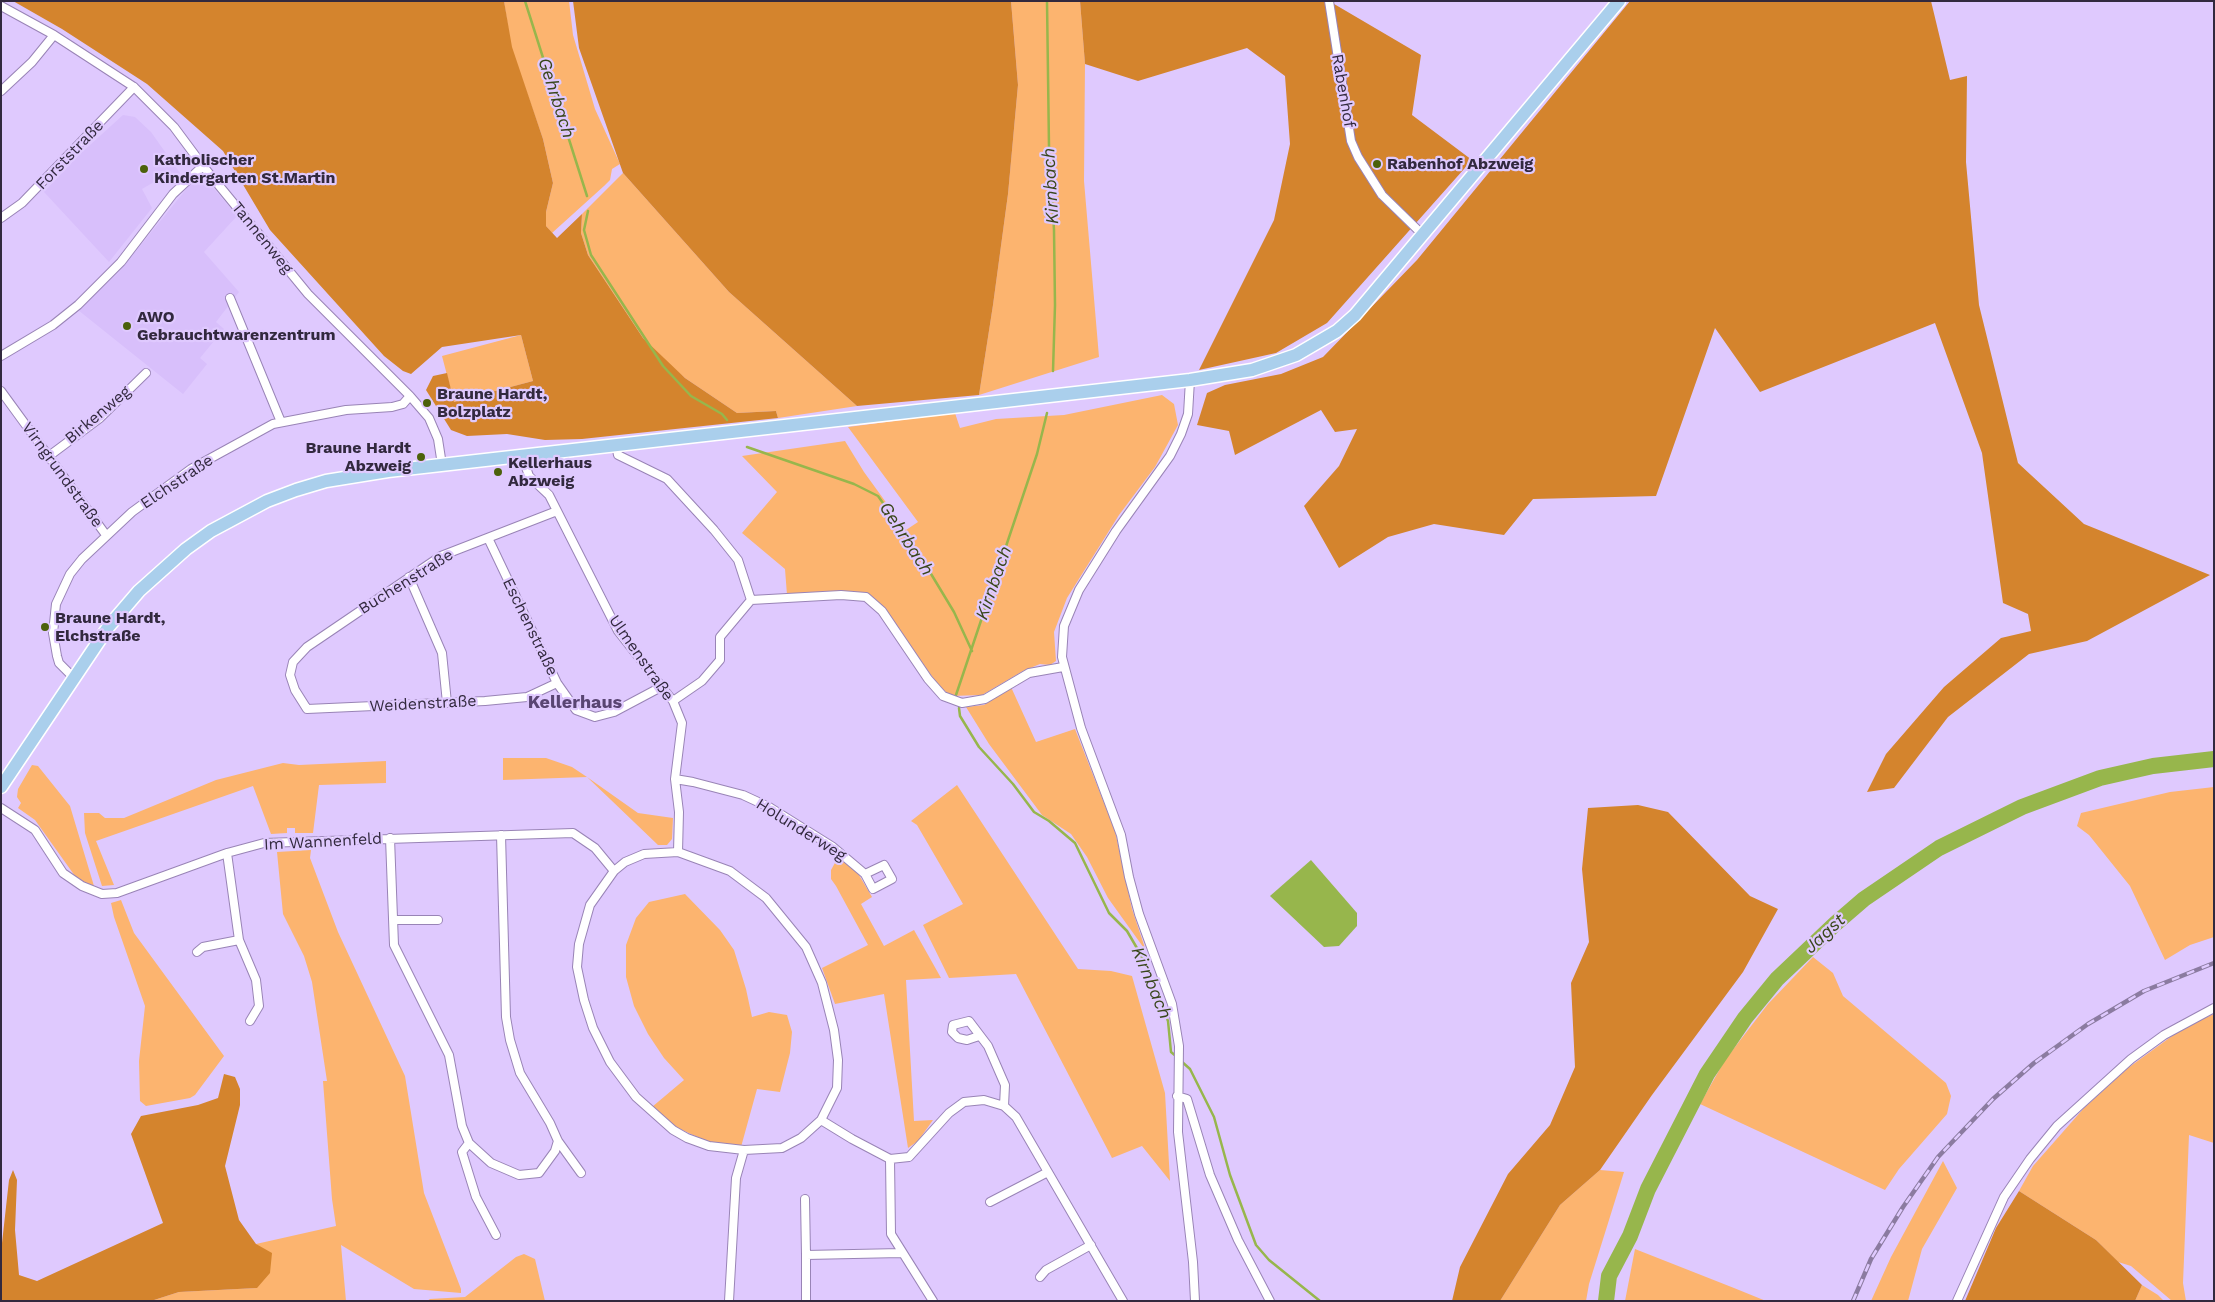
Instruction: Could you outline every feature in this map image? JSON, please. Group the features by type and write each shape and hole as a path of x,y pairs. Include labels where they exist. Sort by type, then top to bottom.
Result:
{"main road":[{"path":"1,787 109,626 139,591 186,549 238,515 274,498 326,481 357,475 1190,380 1257,369 1296,355 1317,344 1355,315 1619,1"}],"street":[{"name":"Rabenhof","path":"1329,1 1351,141 1382,195 1422,234"},
{"name":"Tannenweg","path":"1,6 54,35 134,87 174,127 203,166 308,294 410,396 429,418 434,426 442,465"},
{"path":"1,91 32,62 54,35"},
{"name":"Forststraße","path":"1,218 22,203 134,87"},
{"path":"1,356 53,325 78,305 121,262 173,194 203,166"},
{"path":"230,298 282,422"},
{"name":"Birkenweg","path":"49,456 100,418 146,373"},
{"path":"1190,380 1188,414 1170,456 1097,560 1070,610 1062,640 1063,668 1081,728 1121,835 1128,877 1139,914 1172,1004 1179,1046 1178,1132 1193,1262 1195,1301"},
{"name":"Virngrundstraße","path":"1,390 106,535"},
{"name":"Elchstraße","path":"74,678 59,663 56,656 53,633 56,604 70,574 106,535 132,512 191,469 273,424 346,410 392,407 403,404 410,396"},
{"path":"616,445 618,455 667,478 714,530 738,560 750,600"},
{"name":"Ulmenstraße","path":"522,456 529,476 549,495 618,631 673,701 682,723 675,779 679,812 678,852"},
{"name":"Buchenstraße","path":"294,690 290,675 293,662 307,647 409,577 441,556 557,511"},
{"name":"Eschenstraße","path":"488,538 557,683 576,710 595,717 614,712 661,686"},
{"path":"409,577 442,653 447,703"},
{"path":"673,701 702,681 720,660 720,637 750,600 841,595 866,597 882,611 928,680 943,696 962,703 985,699 1029,673 1063,668"},
{"name":"Weidenstraße","path":"294,690 307,709 447,703 527,696 557,683"},
{"name":"Holunderweg","path":"675,779 744,795 769,807 833,847 865,874"},
{"name":"Im Wannenfeld","path":"1,808 35,830 63,873 82,886 102,894 117,893 227,853 264,843 573,833 595,848 614,871"},
{"path":"501,834 506,1017 510,1040 520,1073 550,1123 558,1141 581,1173"},
{"path":"390,838 394,945 449,1055 462,1126 469,1143 491,1162 519,1175 538,1173 555,1151 558,1141"},
{"path":"678,852 730,871 766,898 806,947 822,982 834,1030 838,1060 836,1088 821,1120 801,1138 782,1148 744,1150 709,1146 687,1138 673,1130 636,1097 610,1062 593,1028 584,1000 577,967 579,944 590,906 614,871 625,862 644,854 678,852"},
{"path":"227,853 239,940 256,980 259,1006 250,1021"},
{"path":"393,920 438,920"},
{"path":"197,952 203,947 239,940"},
{"path":"1957,1301 2004,1197 2030,1159 2057,1126 2131,1060 2164,1035 2214,1008"},
{"path":"979,1036 988,1046 1005,1085 1004,1106"},
{"path":"1177,1096 1187,1098 1210,1176 1238,1240 1270,1301"},
{"path":"821,1120 852,1139 890,1158 909,1157 948,1113 964,1102 984,1100 1004,1106 1016,1116 1122,1301"},
{"path":"469,1143 462,1152 476,1197 496,1235"},
{"path":"729,1301 736,1178 744,1150"},
{"path":"890,1158 891,1234 932,1301"},
{"path":"990,1202 1048,1172"},
{"path":"805,1199 806,1301"},
{"path":"1040,1277 1046,1270 1091,1245"},
{"path":"806,1255 902,1253"}],"shaded area":[{"path":"13,1 504,1 512,47 543,139 553,183 546,212 546,226 557,238 582,214 581,233 588,255 643,338 685,378 737,413 776,411 778,418 582,439 545,440 507,434 467,436 451,430 426,390 433,376 447,373 454,402 533,381 521,335 442,347 411,374 403,371 384,356 270,230 223,151 147,84 62,29"},
{"path":"504,1 569,1 573,35 595,109 620,164 612,169 610,180 552,233 546,226 546,212 553,183 543,139 511,47"},
{"path":"573,1 1011,1 1018,85 1008,194 979,395 857,406 729,292 623,173 579,48"},
{"path":"1011,1 1080,1 1085,64 1084,181 1099,357 979,395 1008,194 1018,85"},
{"path":"1080,1 1329,1 1421,55 1412,115 1472,160 1327,323 1276,353 1199,370 1274,220 1290,144 1285,76 1247,48 1138,81 1085,64"},
{"path":"1630,1 1931,1 1950,80 1967,76 1966,162 1979,305 2018,463 2084,524 2210,575 2087,641 2029,654 1948,717 1894,788 1867,792 1886,754 1944,687 2001,638 2031,631 2028,614 2003,603 1982,453 1935,323 1760,392 1715,328 1656,496 1533,499 1504,535 1434,524 1388,537 1339,568 1304,506 1339,466 1357,429 1335,432 1321,410 1235,455 1229,431 1197,425 1207,393 1225,385 1281,374 1323,357 1417,260"},
{"path":"123,115 135,117 151,132 180,173 173,183 161,178 142,189 152,208 109,262 44,192 79,155"},
{"path":"623,173 729,292 857,406 778,418 776,411 737,413 685,378 665,361 643,338 588,255 581,233 582,214"},
{"path":"205,178 237,216 204,252 239,292 216,322 224,329 200,358 207,364 183,394 78,310 118,273 188,187 197,179"},
{"path":"521,335 533,381 454,402 442,356"},
{"path":"1162,395 1174,404 1178,425 1155,467 1119,515 1067,598 1054,632 1056,661 1050,665 1040,664 1023,671 982,695 951,696 939,686 880,604 864,592 787,595 785,569 742,533 777,492 742,456 845,441 864,472 906,530 918,522 848,427 955,413 960,428 996,419 1064,415"},
{"path":"1011,687 1036,742 1075,729 1115,831 1132,909 1146,951 1108,898 1087,857 1071,834 1042,815 989,744 966,707 984,705"},
{"path":"503,758 546,758 572,767 587,777 503,780"},
{"path":"386,761 386,783 319,785 313,833 295,833 295,828 287,828 287,833 271,834 253,786 96,841 114,885 102,886 85,833 84,813 99,813 105,818 124,818 216,780 283,763 299,765"},
{"path":"32,765 38,766 70,806 94,886 84,883 75,876 35,820 18,808 21,803 17,797 18,789"},
{"path":"587,777 638,813 673,818 672,839 667,845 658,845"},
{"path":"957,785 1078,969 1111,971 1132,976 1165,1093 1170,1181 1142,1146 1112,1158 1016,974 949,978 923,925 963,904 917,825 911,821"},
{"path":"2214,787 2214,937 2190,945 2165,960 2130,886 2089,835 2077,826 2081,813 2170,792"},
{"path":"1638,805 1668,812 1750,896 1778,909 1743,972 1652,1095 1600,1170 1560,1205 1500,1301 1452,1301 1460,1267 1508,1174 1550,1125 1575,1067 1571,983 1589,942 1582,869 1588,808"},
{"path":"311,850 310,858 338,932 405,1076 424,1193 461,1293 414,1289 341,1245 346,1301 151,1301 179,1292 257,1288 256,1244 336,1226 332,1199 323,1081 327,1081 312,982 304,956 283,914 277,852"},
{"path":"840,859 856,870 872,897 861,904 884,946 914,930 941,978 906,980 914,1121 933,1120 918,1141 908,1148 884,994 835,1004 822,968 868,945 831,879 831,870 836,861"},
{"path":"1311,860 1357,913 1357,926 1339,946 1324,947 1270,896"},
{"path":"685,894 720,930 734,950 752,1017 769,1012 787,1015 792,1032 790,1053 780,1092 757,1089 741,1147 712,1143 693,1135 676,1127 652,1107 684,1080 664,1058 648,1034 634,1006 626,977 626,945 636,918 649,902"},
{"path":"121,900 134,933 224,1056 195,1095 190,1098 146,1106 140,1101 139,1061 145,1006 114,917 111,903"},
{"path":"1813,957 1833,973 1843,996 1946,1083 1951,1096 1947,1114 1899,1169 1885,1190 1700,1104 1725,1060 1768,1004"},
{"path":"2214,1014 2214,1143 2189,1135 2183,1283 2186,1301 2172,1301 2131,1266 2118,1262 2096,1240 2019,1191 2033,1166 2084,1108 2128,1068 2183,1028"},
{"path":"224,1074 235,1077 240,1089 240,1105 225,1166 239,1220 256,1244 272,1253 270,1273 257,1288 179,1292 151,1301 1,1301 1,1252 9,1180 13,1170 17,1180 15,1230 19,1275 37,1281 163,1223 131,1134 141,1116 198,1105 218,1098"},
{"path":"1943,1161 1957,1188 1922,1249 1908,1301 1871,1301 1891,1257"},
{"path":"1600,1170 1624,1172 1589,1284 1586,1301 1500,1301 1560,1205"},
{"path":"2019,1191 2096,1240 2142,1285 2135,1301 1965,1301 1996,1228"},
{"path":"1635,1249 1734,1288 1766,1301 1625,1301"},
{"path":"524,1254 535,1259 545,1301 427,1301 430,1299 465,1297 516,1257"},
{"path":"2142,1285 2158,1295 2164,1301 2135,1301"}],"waterway":[{"name":"Gehrbach","path":"525,1 587,196"},
{"name":"Kirnbach","path":"1047,1 1049,147 1054,230 1055,305 1053,371"},
{"name":"Gehrbach","path":"588,211 584,230 591,255 663,366 691,396 722,414 727,420"},
{"name":"Kirnbach","path":"956,695 1037,454 1047,413"},
{"name":"Gehrbach","path":"747,447 854,484 878,496 919,554 954,612 972,651"},
{"name":"Kirnbach","path":"959,708 960,716 979,747 1013,784 1034,812 1049,821 1075,843 1109,913 1127,931 1141,955 1168,1021 1171,1052 1177,1057"},
{"name":"Jagst","path":"1606,1301 1609,1276 1630,1236 1648,1189 1707,1074 1745,1018 1777,979 1835,924 1864,899 1939,848 2022,807 2100,778 2153,766 2214,759"},
{"name":"Kirnbach","path":"1181,1061 1190,1069 1214,1117 1230,1175 1256,1245 1269,1260 1320,1301"}],"railway":[{"path":"1853,1301 1871,1259 1903,1207 1938,1157 1993,1099 2034,1063 2088,1024 2144,991 2214,963"}],"place":[{"name":"Rabenhof Abzweig","path":"1377,164"},
{"name":"Katholischer Kindergarten St.Martin","path":"144,169"},
{"name":"AWO Gebrauchtwarenzentrum","path":"127,326"},
{"name":"Braune Hardt, Bolzplatz","path":"427,403"},
{"name":"Braune Hardt Abzweig","path":"421,457"},
{"name":"Kellerhaus Abzweig","path":"498,472"},
{"name":"Braune Hardt, Elchstraße","path":"45,627"}],"district":[{"name":"Kellerhaus","path":"575,703"}]}
